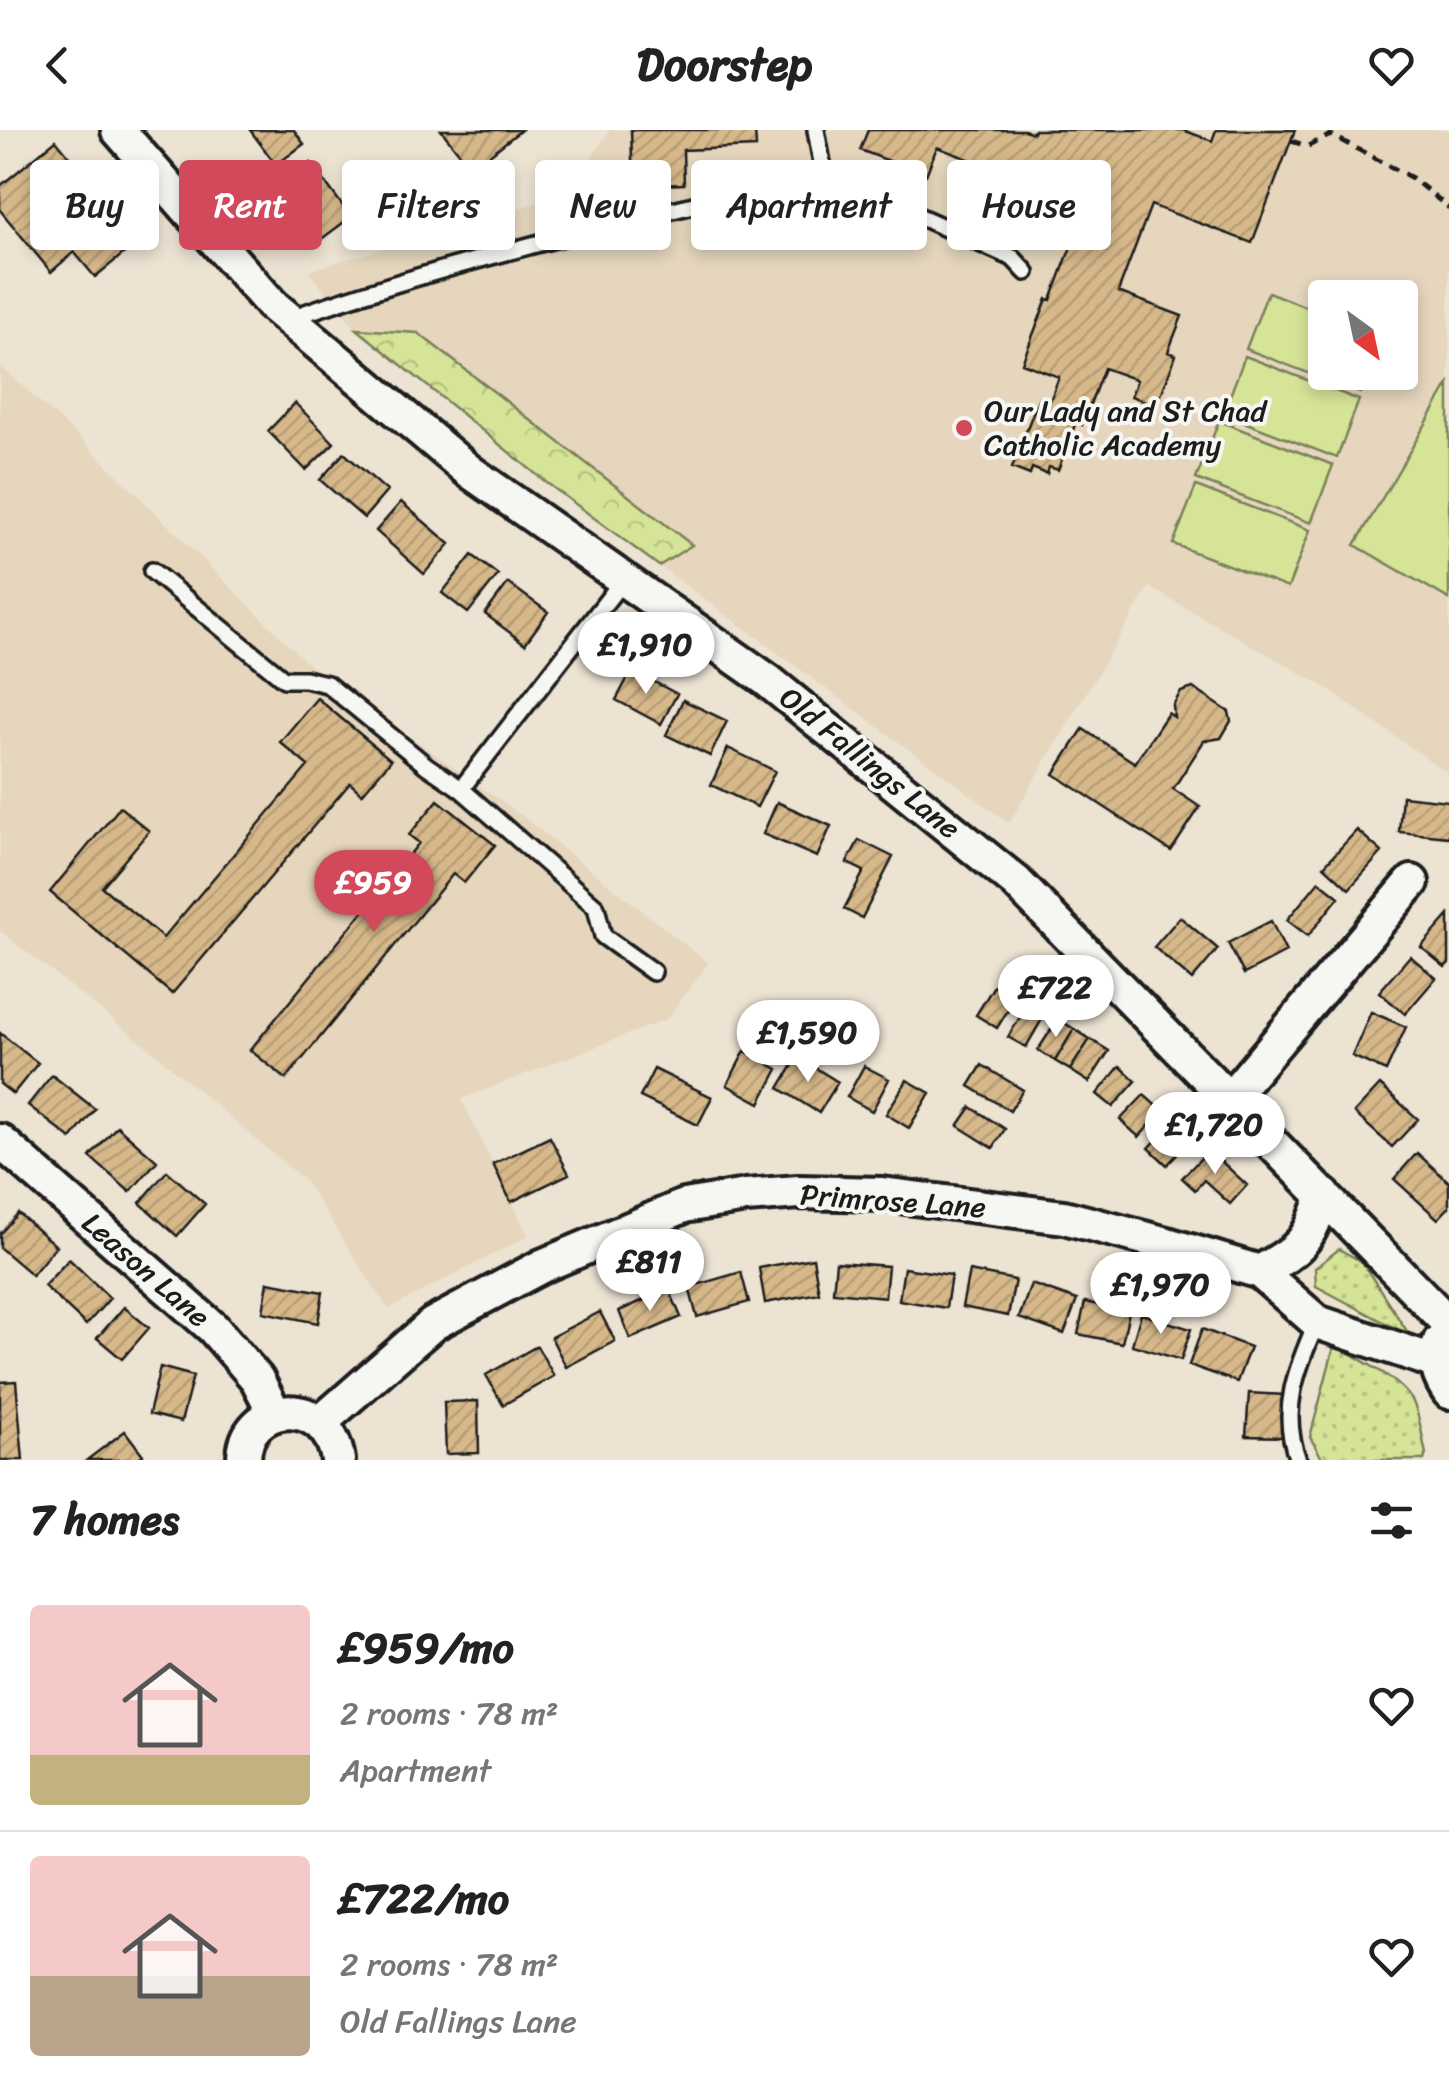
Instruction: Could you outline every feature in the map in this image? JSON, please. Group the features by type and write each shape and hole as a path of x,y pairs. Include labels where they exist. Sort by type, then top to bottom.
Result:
{"street":[{"name":"Old Fallings Lane","path":"118,130 288,319 469,471 767,680 1016,882 1449,1325"},
{"path":"1230,1098 1412,882"},
{"name":"Leason Lane","path":"0,1141 213,1328 257,1378 275,1414"},
{"name":"Primrose Lane","path":"321,1422 433,1324 527,1274 684,1206 799,1192 882,1194 1064,1217 1260,1272 1317,1322 1436,1362"},
{"path":"1260,1272 1298,1250 1310,1234 1324,1195"},
{"path":"1449,1325 1437,1348 1436,1362 1449,1392"},
{"path":"244,1460 244,1448 255,1427 275,1414 299,1412 321,1422 335,1441 338,1460"}],"lane":[{"path":"816,130 821,160"},
{"path":"288,319 369,291 566,235 691,205"},
{"path":"927,220 1013,258 1026,272"},
{"path":"152,571 284,679 326,684 461,789 596,907 603,936 652,972"},
{"path":"461,789 623,580"},
{"path":"1298,1460 1289,1434 1294,1373 1317,1322"}],"path":[{"path":"1291,141 1308,146 1331,136 1412,178 1449,208"}],"shaded area":[{"name":"Our Lady and St Chad Catholic Academy","path":"610,130 1449,130 1449,774 1320,684 1149,587 1009,823 547,483 357,329 308,271 378,250 515,250 515,209 535,203 535,250 671,250 671,160 590,160"},
{"path":"0,366 81,439 308,664 522,816 708,963 667,1019 461,1099 528,1236 388,1309 305,1181 145,1045 0,931"}],"green space":[{"path":"1268,292 1308,307 1308,373 1246,349"},
{"path":"357,329 418,333 692,545 659,566 547,483"},
{"path":"1245,356 1308,380 1308,390 1333,390 1359,400 1337,458 1223,414"},
{"path":"1449,384 1449,599 1355,545"},
{"path":"1219,421 1333,465 1311,523 1196,479"},
{"path":"1196,486 1310,530 1288,588 1173,544"},
{"path":"1339,1249 1362,1262 1410,1336 1316,1286 1315,1268"},
{"path":"1335,1343 1386,1375 1412,1400 1426,1454 1424,1460 1323,1460 1310,1437"}],"building":[{"path":"250,130 294,130 304,144 283,160 272,160"},
{"path":"441,130 521,130 483,160 465,160"},
{"path":"631,130 755,130 756,147 683,150 684,184 671,185 671,160 632,160"},
{"path":"868,130 1033,133 1183,130 1212,141 1216,130 1295,130 1252,243 1151,205 1118,292 1182,316 1168,352 1176,355 1157,406 1131,396 1137,380 1104,368 1082,425 1076,422 1058,470 1049,467 1047,474 1032,468 1030,475 1012,468 1039,397 1050,401 1059,377 1022,363 1070,250 1111,250 1111,160 971,160 937,147 927,172 927,160 886,160 860,150"},
{"path":"56,140 72,160 32,160"},
{"path":"30,161 30,246 0,210 0,186"},
{"path":"322,178 342,205 342,224 322,239"},
{"path":"33,250 128,250 95,277 74,252 51,272"},
{"path":"295,403 334,443 306,470 268,431"},
{"path":"344,453 387,491 364,518 320,480"},
{"path":"401,502 450,544 424,574 376,531"},
{"path":"472,555 498,575 468,613 442,593"},
{"path":"508,583 548,612 525,644 485,614"},
{"path":"632,670 677,694 661,724 616,700"},
{"path":"1193,688 1229,712 1231,721 1221,738 1204,741 1173,789 1200,807 1171,851 1054,774 1083,729 1135,763 1168,713 1174,717 1173,705 1181,692"},
{"path":"317,698 391,760 362,794 350,783 172,994 50,892 120,807 149,831 102,887 163,938 308,766 280,742"},
{"path":"683,700 727,721 710,756 666,735"},
{"path":"728,748 775,771 757,807 711,785"},
{"path":"1402,796 1449,801 1449,837 1399,832"},
{"path":"438,800 495,845 464,883 453,874 286,1079 250,1050 419,843 409,835"},
{"path":"777,802 831,826 817,857 763,834"},
{"path":"1357,830 1382,852 1349,889 1324,866"},
{"path":"859,840 893,857 862,918 844,909 864,871 847,863"},
{"path":"1319,881 1339,897 1308,936 1287,920"},
{"path":"1449,915 1449,963 1445,967 1421,947"},
{"path":"1180,917 1218,949 1192,980 1154,947"},
{"path":"1271,921 1286,952 1244,974 1228,943"},
{"path":"1410,956 1436,978 1405,1014 1379,992"},
{"path":"997,981 1018,994 997,1028 976,1015"},
{"path":"1031,999 1048,1009 1026,1047 1008,1037"},
{"path":"1371,1012 1406,1027 1386,1071 1352,1056"},
{"path":"1058,1019 1074,1029 1055,1061 1038,1050"},
{"path":"1074,1029 1090,1039 1070,1070 1055,1061"},
{"path":"0,1033 38,1063 13,1094 0,1084"},
{"path":"1090,1039 1109,1051 1089,1082 1070,1070"},
{"path":"745,1051 778,1069 760,1103 727,1085"},
{"path":"798,1057 838,1082 819,1113 779,1088"},
{"path":"982,1065 1023,1090 1010,1111 969,1086"},
{"path":"864,1066 889,1079 872,1111 847,1097"},
{"path":"1120,1066 1136,1081 1113,1107 1097,1094"},
{"path":"654,1069 712,1097 698,1125 640,1097"},
{"path":"52,1075 95,1109 71,1139 28,1105"},
{"path":"907,1080 930,1093 909,1128 886,1114"},
{"path":"1380,1085 1418,1119 1392,1147 1354,1113"},
{"path":"1144,1095 1162,1111 1139,1137 1120,1120"},
{"path":"971,1107 1005,1129 993,1148 958,1126"},
{"path":"1172,1124 1190,1141 1167,1165 1149,1148"},
{"path":"117,1126 157,1161 130,1192 90,1157"},
{"path":"550,1137 569,1174 511,1202 493,1164"},
{"path":"1209,1150 1247,1185 1230,1204 1204,1180 1195,1190 1182,1178"},
{"path":"1417,1153 1449,1182 1449,1207 1438,1219 1394,1179"},
{"path":"167,1171 205,1204 177,1236 140,1203"},
{"path":"18,1213 56,1246 32,1275 0,1248 0,1234"},
{"path":"813,1258 819,1293 765,1303 759,1268"},
{"path":"69,1259 110,1298 86,1325 44,1286"},
{"path":"836,1262 888,1266 885,1297 833,1292"},
{"path":"904,1268 951,1275 946,1308 899,1300"},
{"path":"969,1271 1015,1280 1008,1316 962,1307"},
{"path":"741,1272 749,1302 697,1317 689,1287"},
{"path":"268,1282 323,1292 318,1323 263,1312"},
{"path":"1031,1284 1077,1300 1064,1334 1019,1318"},
{"path":"669,1289 681,1317 630,1339 619,1311"},
{"path":"1085,1302 1129,1312 1122,1343 1078,1334"},
{"path":"124,1307 149,1328 122,1359 97,1338"},
{"path":"600,1312 615,1341 566,1367 551,1337"},
{"path":"1141,1314 1191,1329 1181,1360 1132,1345"},
{"path":"1202,1329 1250,1347 1237,1382 1189,1365"},
{"path":"537,1346 554,1376 503,1405 486,1375"},
{"path":"160,1367 193,1376 181,1422 149,1414"},
{"path":"16,1381 23,1460 0,1460 0,1382"},
{"path":"1249,1393 1285,1395 1283,1437 1246,1436"},
{"path":"478,1401 479,1453 446,1454 444,1402"},
{"path":"125,1431 143,1455 136,1460 87,1460"}],"place":[{"name":"Our Lady and St Chad Catholic Academy","path":"964,428"}]}
